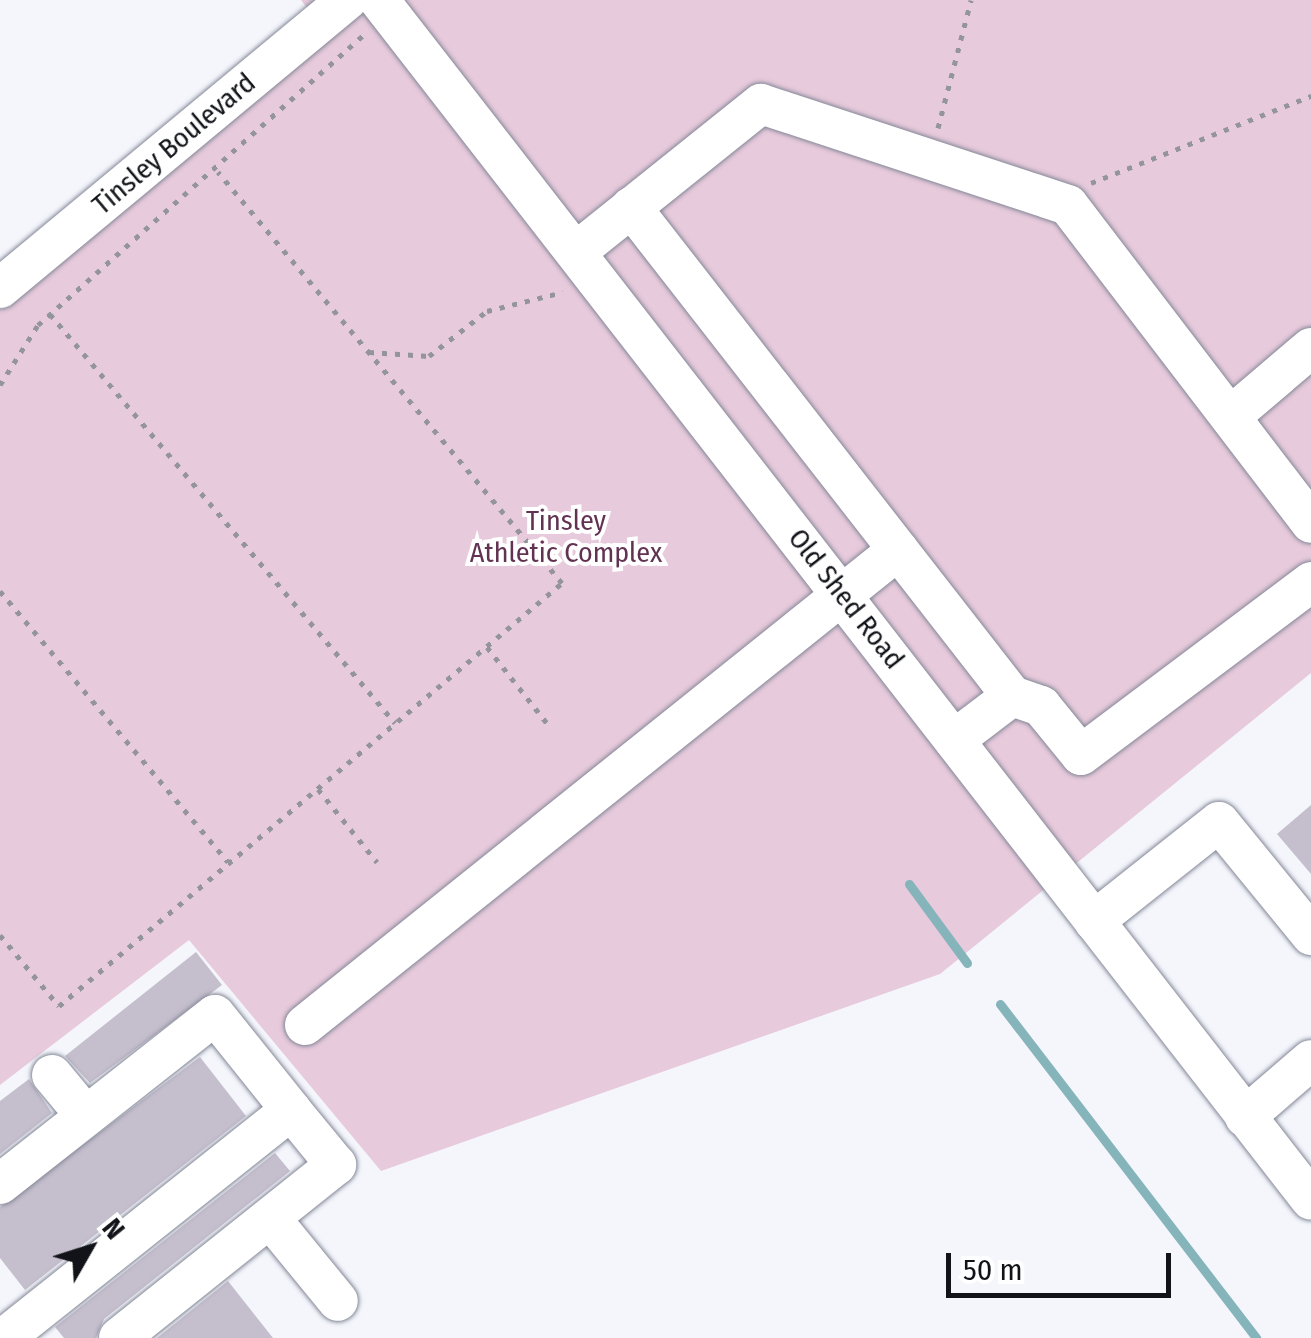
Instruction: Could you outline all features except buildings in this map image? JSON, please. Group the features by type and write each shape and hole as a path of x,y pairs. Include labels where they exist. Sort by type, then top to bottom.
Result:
{"street":[{"name":"Tinsley Boulevard","path":"0,288 347,0"},
{"name":"Old Shed Road","path":"384,6 1311,1200"},
{"path":"586,264 631,207 762,104 1068,205 1311,523"},
{"path":"631,207 1012,696 1042,706 1081,755 1311,582"},
{"path":"1231,416 1311,348"},
{"path":"305,1025 898,550"},
{"path":"954,740 1012,696"},
{"path":"1094,922 1219,822 1311,935"},
{"path":"0,1184 215,1015 336,1165 119,1338"},
{"path":"1245,1117 1311,1060"},
{"path":"52,1075 86,1116"},
{"path":"14,1324 291,1110"},
{"path":"270,1218 338,1301"}],"path":[{"path":"930,160 972,0"},
{"path":"0,385 50,314 218,172 384,6"},
{"path":"1068,205 1106,174 1311,96"},
{"path":"0,934 60,1006 562,583 218,172"},
{"path":"369,352 429,356 487,311 586,264"},
{"path":"50,314 394,723"},
{"path":"0,592 228,862"},
{"path":"487,647 550,726"},
{"path":"318,789 377,862"}],"green space":[{"name":"Tinsley Athletic Complex","path":"301,0 1311,0 1311,673 940,974 381,1171 189,940 0,1085 0,308 329,37"}],"waterway":[{"path":"909,884 967,963"},
{"path":"1000,1004 1256,1338"}]}
